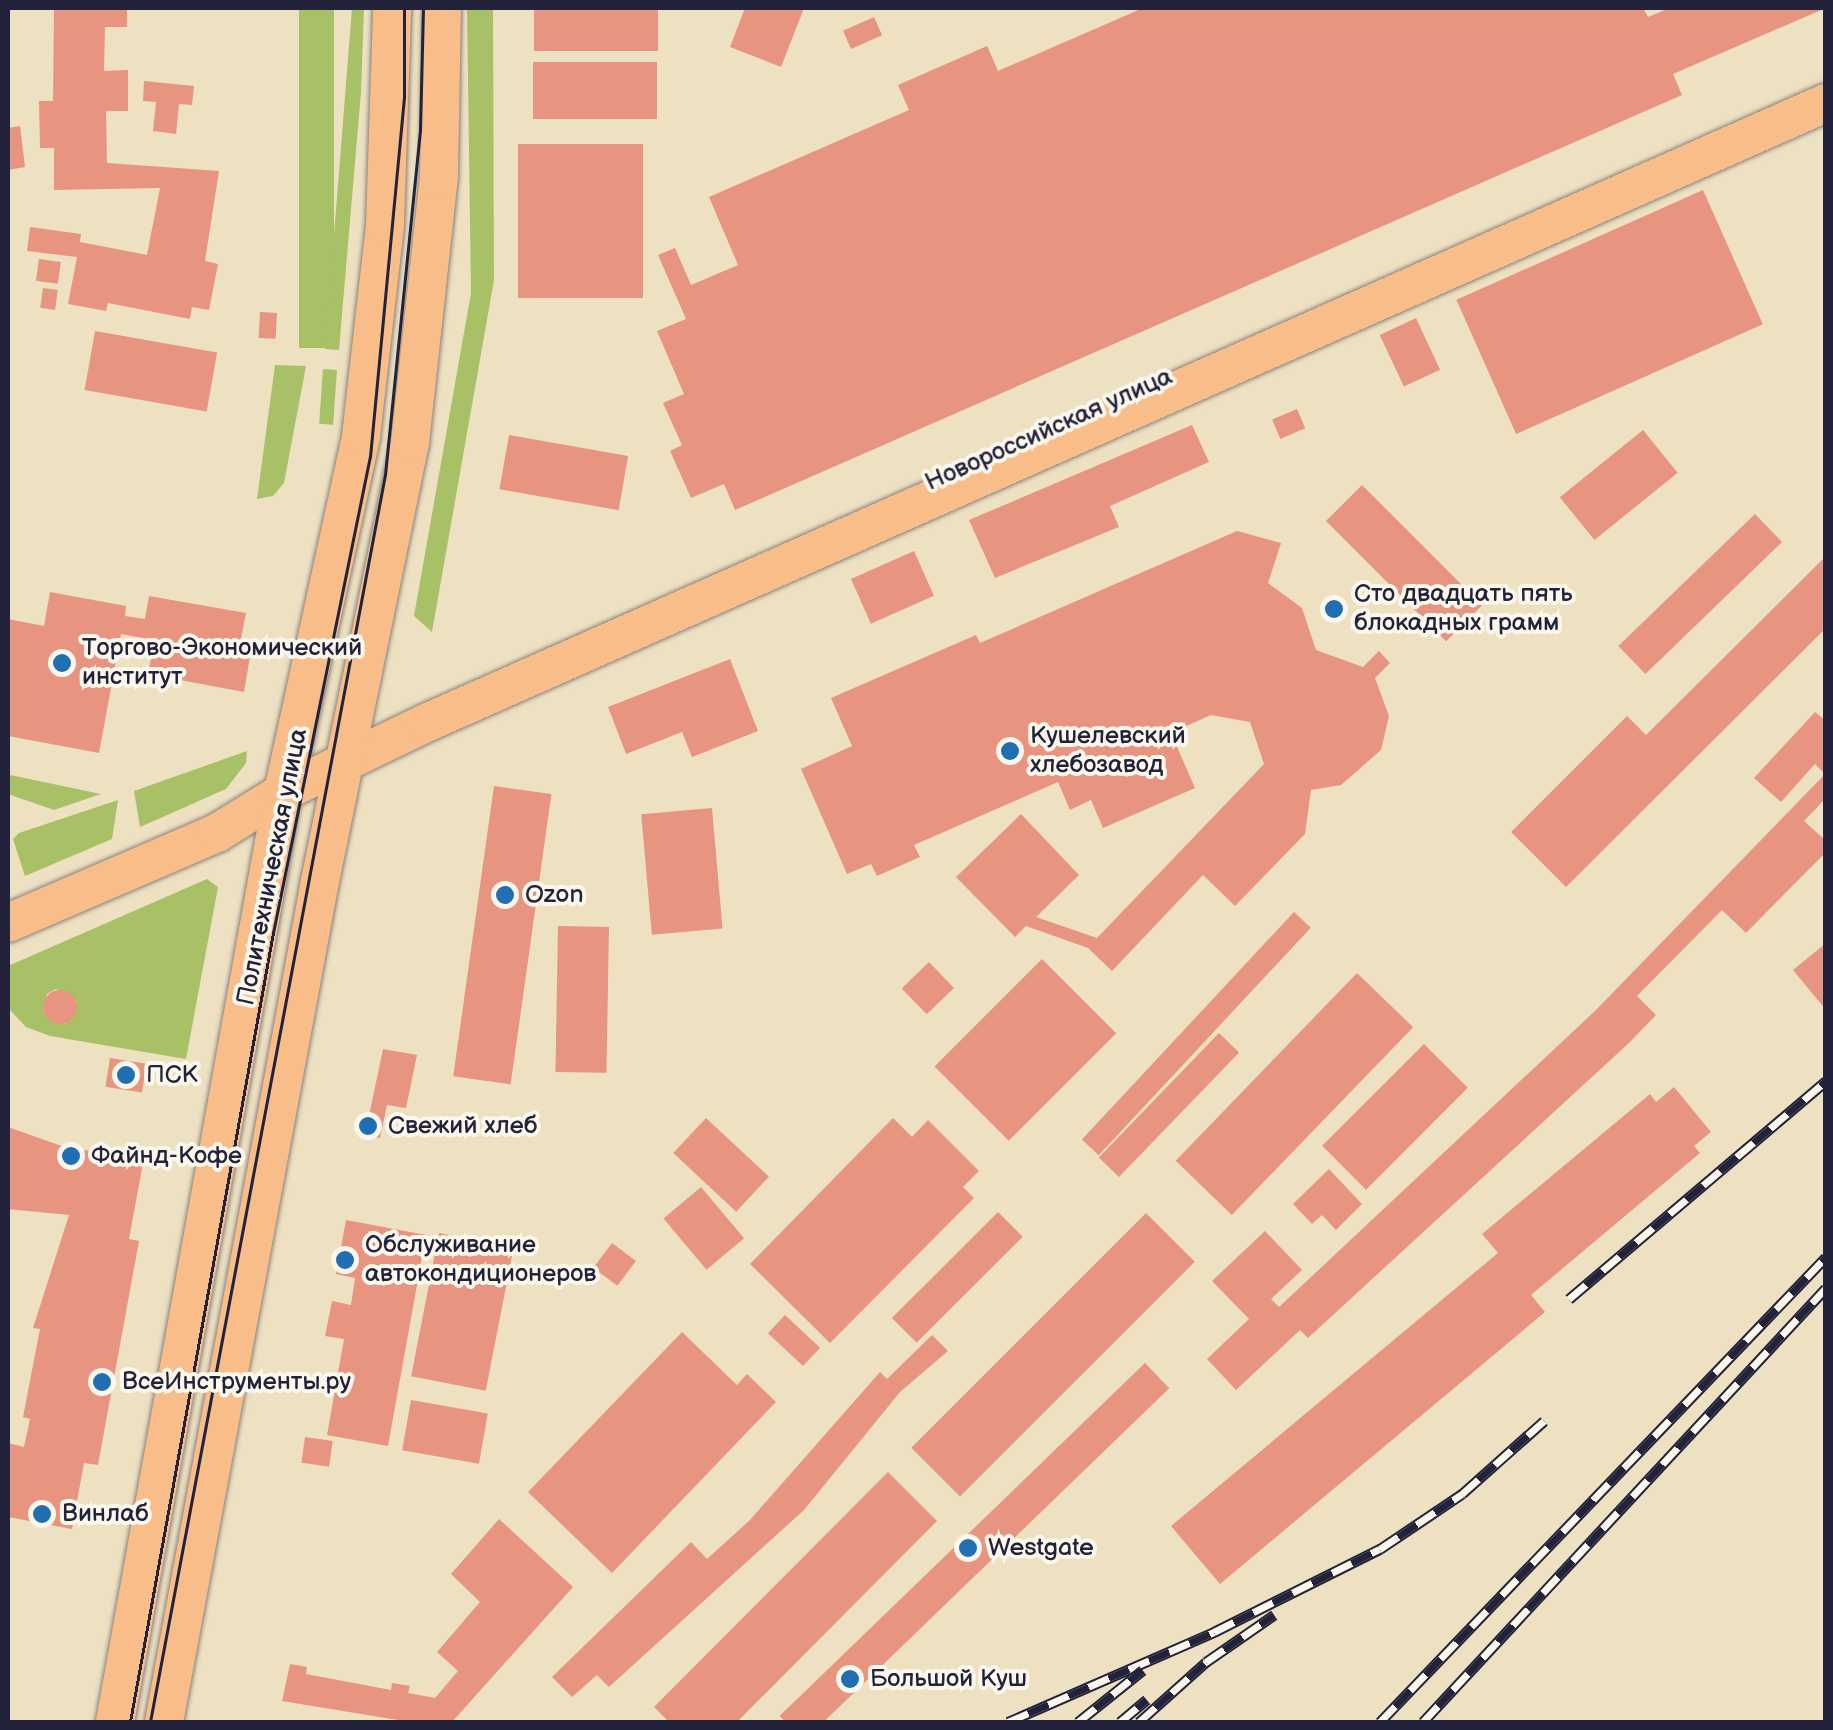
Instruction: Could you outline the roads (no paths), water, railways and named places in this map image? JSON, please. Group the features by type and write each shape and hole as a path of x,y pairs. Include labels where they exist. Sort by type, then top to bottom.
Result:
{"main road":[{"name":"Политехническая улица","path":"115,1722 283,792 361,436 385,224 392,8"},
{"name":"Политехническая улица","path":"164,1722 422,364 438,176 442,8"},
{"name":"Новороссийская улица","path":"8,922 217,833 347,752 1826,86"},
{"name":"Новороссийская улица","path":"347,752 1826,103"}],"tram line":[{"path":"130,1722 273,933 370,457 404,96 404,8"},
{"path":"150,1722 385,475 420,131 423,8"}],"railway":[{"path":"1569,1299 1826,1081"},
{"path":"1380,1722 1826,1257"},
{"path":"1423,1722 1826,1288"},
{"path":"1008,1722 1214,1632 1380,1549 1462,1494 1544,1421"},
{"path":"1139,1722 1206,1662 1274,1615"},
{"path":"1078,1722 1143,1670"},
{"path":"1120,1722 1147,1699"}],"place":[{"name":"Сто двадцать пять блокадных грамм","path":"1334,609"},
{"name":"Торгово-Экономический институт","path":"62,663"},
{"name":"Кушелевский хлебозавод","path":"1010,751"},
{"name":"Ozon","path":"505,895"},
{"name":"ПСК","path":"126,1075"},
{"name":"Свежий хлеб","path":"368,1126"},
{"name":"Файнд-Кофе","path":"71,1156"},
{"name":"Обслуживание автокондиционеров","path":"345,1260"},
{"name":"ВсеИнструменты.ру","path":"102,1382"},
{"name":"Винлаб","path":"42,1514"},
{"name":"Westgate","path":"968,1548"},
{"name":"Большой Куш","path":"850,1679"}]}
